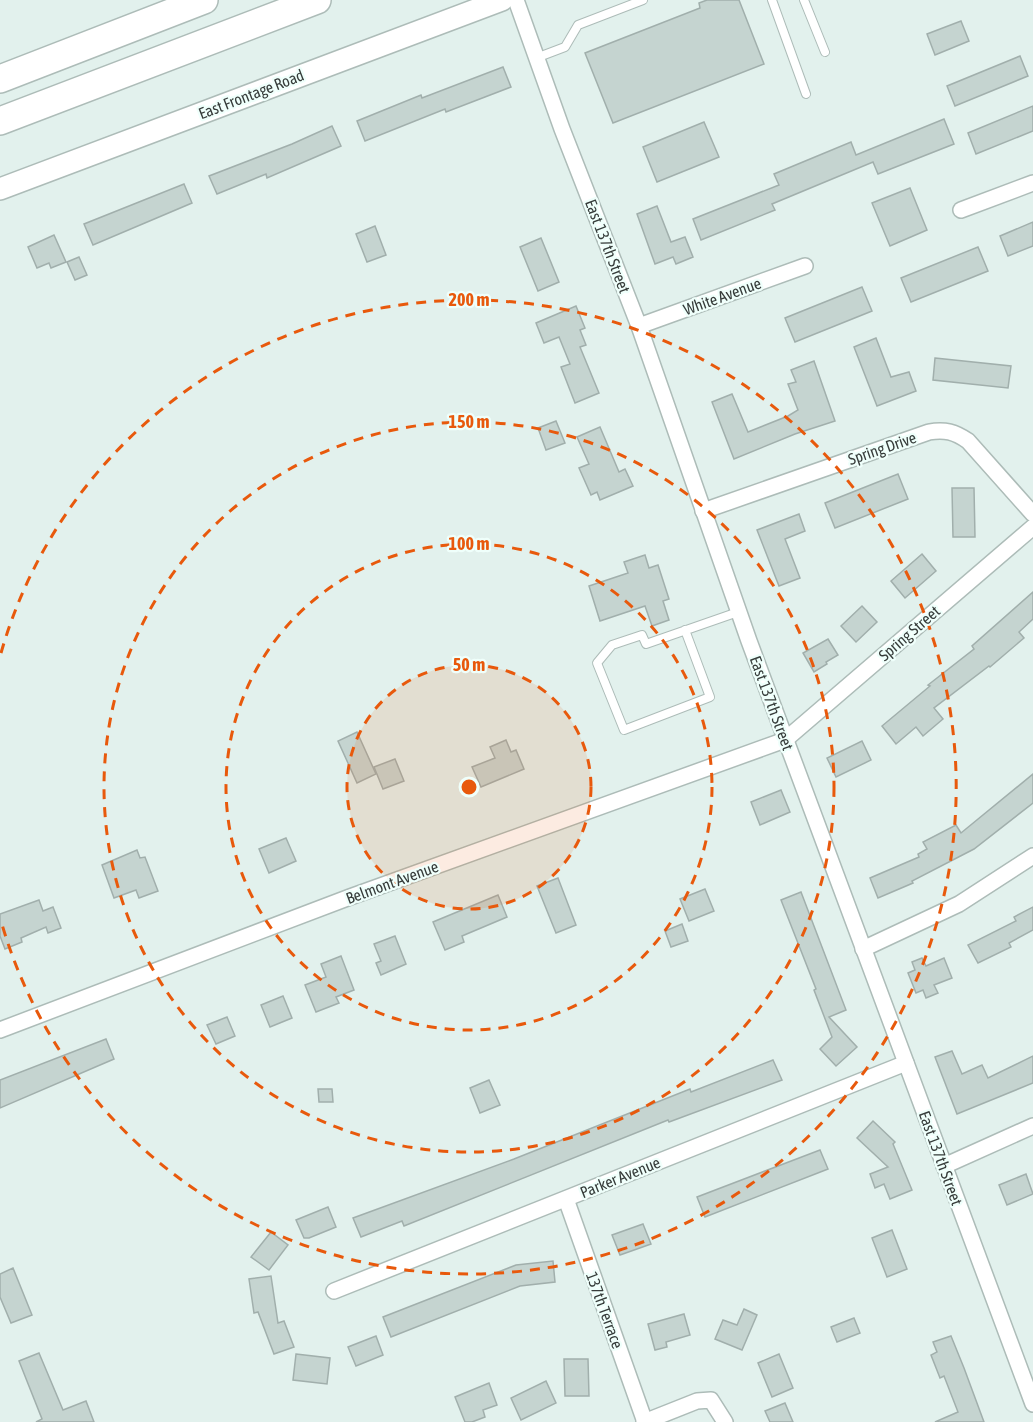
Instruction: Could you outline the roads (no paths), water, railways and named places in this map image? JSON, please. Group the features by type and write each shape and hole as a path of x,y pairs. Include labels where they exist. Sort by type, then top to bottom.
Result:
{"highway":[{"path":"0,79 204,0"},
{"path":"0,121 317,0"}],"street":[{"name":"East Frontage Road","path":"0,189 502,0"},
{"name":"East 137th Street","path":"516,0 639,326 785,740 944,1166 1030,1385 1033,1404"},
{"path":"962,210 1033,183"},
{"name":"White Avenue","path":"639,326 806,266"},
{"name":"Spring Drive","path":"703,511 929,432 943,430 957,433 968,441 1033,514"},
{"name":"Spring Street","path":"785,740 1033,527"},
{"name":"Belmont Avenue","path":"0,1030 350,897 785,740"},
{"path":"863,949 958,904 1033,856"},
{"name":"Parker Avenue","path":"334,1291 906,1063"},
{"path":"944,1166 1033,1126"},
{"name":"137th Terrace","path":"566,1199 644,1422"},
{"path":"644,1422 697,1401 711,1400 725,1422"}],"lane":[{"path":"536,58 565,48 578,25 643,0"},
{"path":"772,0 806,94"},
{"path":"804,0 825,52"},
{"path":"685,630 710,697 624,730 597,663 612,645 642,635 646,644 685,630 738,612"}]}
